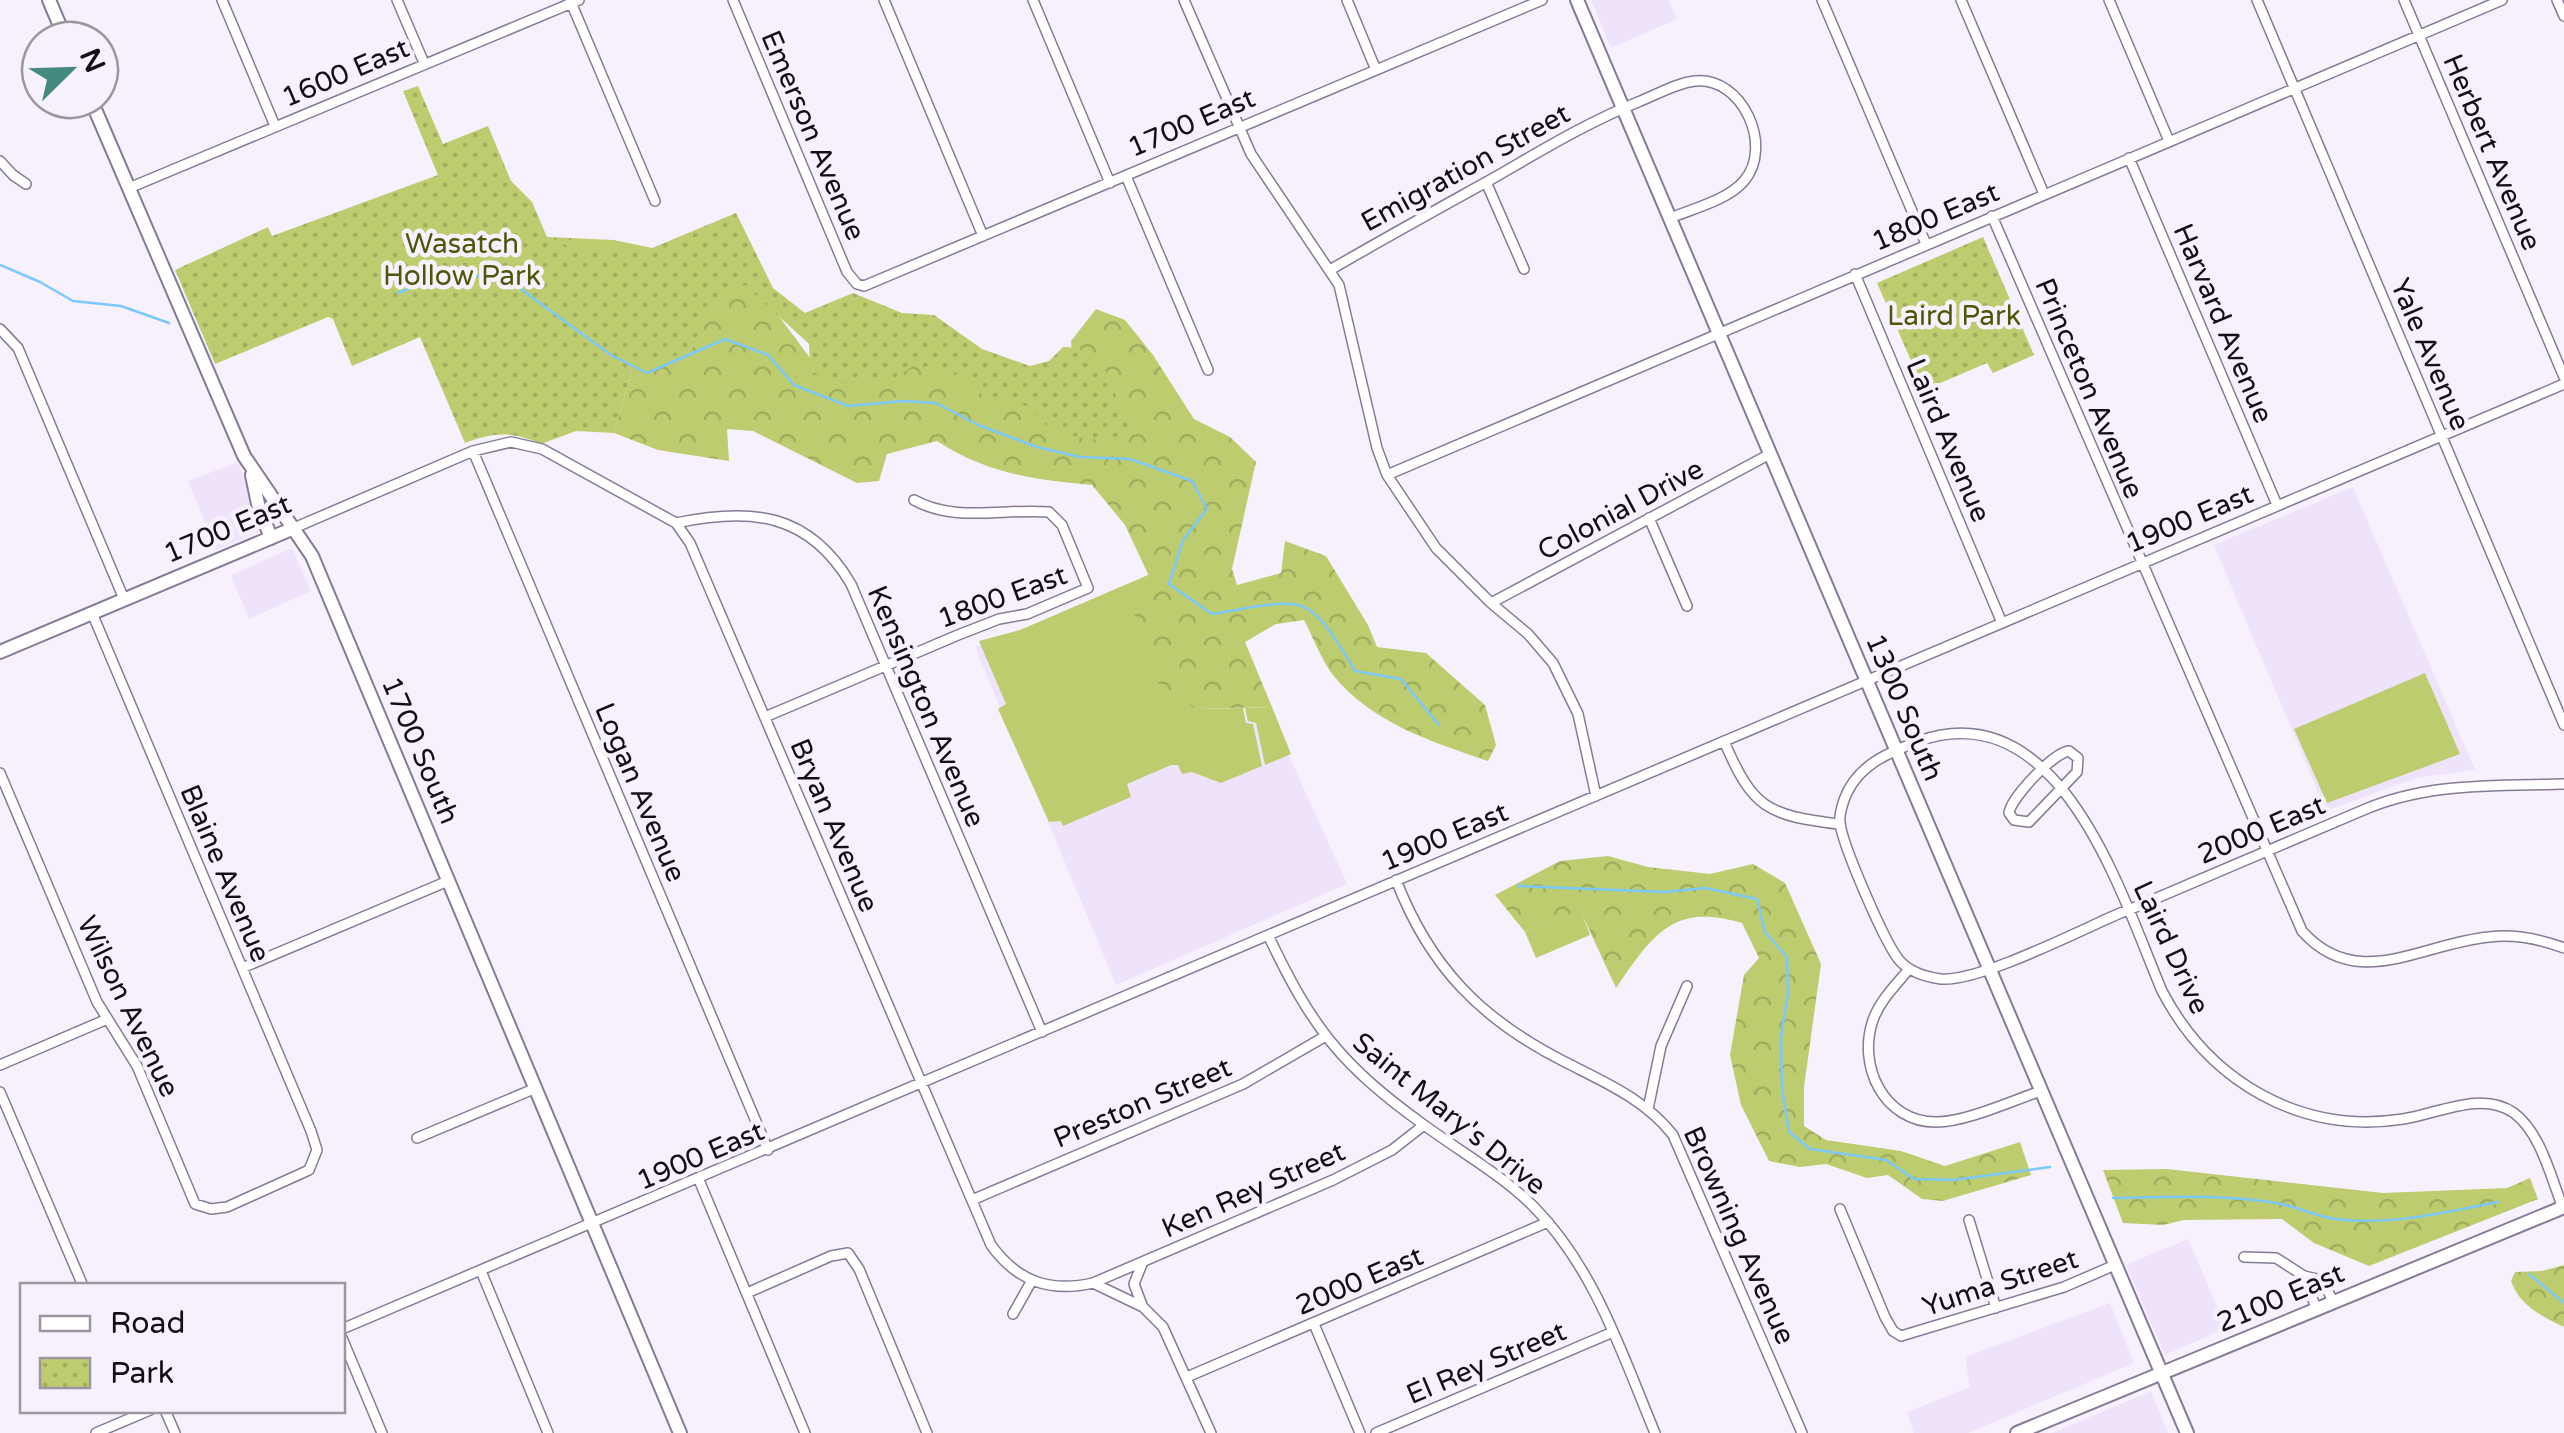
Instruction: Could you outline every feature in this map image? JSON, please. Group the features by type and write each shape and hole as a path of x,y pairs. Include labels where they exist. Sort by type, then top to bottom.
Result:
{"street":[{"path":"222,0 275,126"},
{"path":"397,0 424,63"},
{"name":"Emerson Avenue","path":"733,0 847,272 857,284"},
{"path":"884,0 983,236"},
{"path":"1034,0 1110,182"},
{"path":"1184,0 1238,129 1265,177 1330,270 1344,300 1373,432 1388,475 1436,548 1528,634 1566,685 1578,714 1596,796"},
{"path":"1347,0 1376,70"},
{"name":"1700 East","path":"857,284 871,284 1542,0"},
{"name":"1300 South","path":"1577,0 2187,1433"},
{"path":"1822,0 1926,244"},
{"path":"1962,0 2044,194"},
{"path":"2109,0 2169,141"},
{"name":"Yale Avenue","path":"2257,0 2564,725"},
{"name":"Herbert Avenue","path":"2404,0 2564,380"},
{"name":"1800 East","path":"1388,475 2502,0"},
{"path":"2558,0 2564,16"},
{"path":"574,1 654,201"},
{"name":"1600 East","path":"129,188 574,1"},
{"path":"1623,108 1698,80 1714,82 1729,90 1746,113 1756,144 1748,176 1729,192 1670,218"},
{"name":"Emigration Street","path":"1330,270 1623,108"},
{"name":"1700 South","path":"100,120 250,468 312,556 680,1433"},
{"name":"Harvard Avenue","path":"2129,158 2277,506"},
{"path":"0,161 26,184"},
{"path":"1126,176 1208,370"},
{"path":"1486,182 1524,268"},
{"name":"Princeton Avenue","path":"1992,216 2302,931 2318,948 2349,962 2380,962 2498,936 2532,938 2564,948"},
{"name":"Laird Avenue","path":"1854,274 2002,623"},
{"path":"0,329 18,348 124,600"},
{"name":"1900 East","path":"345,1328 2442,436 2564,380"},
{"path":"473,451 511,442 542,448 676,524"},
{"name":"1700 East","path":"0,652 473,451"},
{"name":"Logan Avenue","path":"473,451 768,1150"},
{"name":"Colonial Drive","path":"1491,603 1770,454"},
{"path":"250,468 258,504 272,538"},
{"name":"1800 East","path":"764,718 1000,619 1027,614 1088,588 1062,525 1049,512 948,512 914,500"},
{"name":"Kensington Avenue","path":"676,524 765,517 784,522 818,541 836,558 852,584 1042,1032"},
{"path":"1649,518 1686,606"},
{"name":"Bryan Avenue","path":"676,524 690,543 991,1244 1002,1260 1031,1282"},
{"name":"Blaine Avenue","path":"92,613 316,1150 309,1170 299,1176 220,1209 195,1204"},
{"name":"Laird Drive","path":"1840,824 1846,796 1856,778 1870,764 1896,750 1944,735 1979,736 2006,744 2061,789 2095,834 2175,1014 2210,1058 2242,1084 2282,1106 2340,1120 2401,1120 2473,1104 2501,1106 2529,1128 2564,1208"},
{"path":"1724,741 1742,782 1767,807 1788,816 1840,824 1887,941 1909,969 1879,1007 1870,1032 1872,1074 1889,1104 1910,1117 1945,1122 2041,1091"},
{"path":"2061,752 2076,755 2079,769 2061,789 2029,822 2014,820 2009,813 2010,804 2061,752"},
{"name":"Wilson Avenue","path":"0,772 105,1020 137,1066 195,1204"},
{"name":"2000 East","path":"1909,969 1945,979 1989,969 2375,805 2423,791 2458,786 2564,784"},
{"name":"Browning Avenue","path":"1396,880 1434,954 1478,1007 1520,1038 1629,1095 1662,1121 1682,1150 1802,1433"},
{"path":"242,968 448,881"},
{"name":"Saint Mary's Drive","path":"1268,935 1294,989 1324,1036 1368,1082 1514,1189 1548,1222 1578,1262 1656,1433"},
{"path":"1648,1108 1661,1046 1686,986"},
{"path":"0,1065 105,1020"},
{"name":"Preston Street","path":"972,1200 1243,1084 1324,1036"},
{"path":"417,1138 536,1088"},
{"path":"0,1092 82,1283"},
{"name":"Ken Rey Street","path":"1093,1283 1363,1166 1406,1142 1424,1125"},
{"path":"699,1180 805,1433"},
{"name":"2100 East","path":"2017,1433 2564,1208"},
{"name":"Yuma Street","path":"1840,1209 1897,1334 1912,1335 2064,1287 2115,1266"},
{"path":"1968,1220 1996,1308"},
{"name":"2000 East","path":"1188,1378 1548,1222"},
{"path":"747,1293 831,1256 848,1253 859,1269 927,1433"},
{"path":"2244,1257 2276,1258 2304,1276 2324,1282 2333,1302"},
{"path":"1144,1262 1134,1284 1143,1307 1170,1338 1211,1433"},
{"path":"480,1271 548,1433"},
{"path":"2304,1276 2316,1308"},
{"path":"1013,1314 1031,1282 1063,1288 1093,1283 1143,1307"},
{"path":"1314,1324 1360,1433"},
{"name":"El Rey Street","path":"1376,1433 1612,1332"},
{"path":"345,1345 382,1433"},
{"path":"96,1433 138,1413"}],"shaded area":[{"path":"1591,0 1669,0 1677,19 1611,48"},
{"path":"238,462 265,529 216,550 188,481"},
{"path":"2353,487 2475,770 2416,778 2326,811 2214,545"},
{"path":"292,548 311,591 249,619 231,575"},
{"path":"1099,599 1134,613 1196,709 1271,716 1347,884 1116,985 975,647"},
{"path":"2188,1239 2226,1328 2165,1355 2126,1265"},
{"path":"2110,1303 2134,1363 1968,1433 1914,1433 1907,1412 1970,1387 1965,1357"},
{"path":"2151,1391 2168,1433 2052,1433"}],"green space":[{"name":"Wasatch Hollow Park","path":"418,86 443,144 488,126 511,181 532,202 547,237 575,249 645,251 736,213 773,288 805,313 853,293 902,313 934,315 982,349 1030,366 1049,361 1063,347 1085,352 1100,364 1118,403 1126,408 1126,439 1094,439 1058,431 1041,421 1033,407 988,399 950,368 913,366 889,382 827,384 816,374 798,386 792,379 810,365 809,344 745,285 701,319 706,334 690,350 656,360 622,357 631,374 614,433 576,431 541,444 503,435 465,443 420,337 352,366 333,319 328,317 215,364 175,270 268,227 272,236 438,175 403,91"},
{"path":"547,237 614,240 676,253 755,284 828,382 915,362 952,364 971,374 1073,362 1071,341 1096,309 1125,320 1194,419 1230,437 1256,462 1232,569 1237,585 1281,573 1285,541 1326,556 1377,647 1426,653 1485,705 1496,745 1488,761 1404,729 1366,706 1333,675 1304,620 1276,624 1245,642 1272,707 1196,709 1155,681 1134,613 1148,574 1125,525 1092,485 1050,481 992,468 937,441 887,454 879,481 857,483 753,431 727,429 729,461 658,450 614,433 630,366 575,307 610,289 560,268"},
{"name":"Laird Park","path":"1983,237 2034,355 1993,373 1987,363 1924,390 1877,283"},
{"path":"1148,575 1135,613 1196,709 1243,708 1246,723 1253,724 1262,766 1221,783 1192,772 1182,774 1178,765 1171,765 1127,784 1131,797 1063,826 1061,821 1049,822 998,709 1006,704 979,641 1020,630"},
{"path":"2425,673 2460,754 2327,803 2294,729"},
{"path":"1272,707 1291,754 1265,765 1256,723 1248,721 1245,708"},
{"path":"1608,856 1648,867 1710,874 1753,864 1785,883 1821,964 1804,1087 1804,1126 1826,1140 1901,1151 1945,1166 2020,1142 2031,1175 1943,1201 1922,1199 1888,1175 1867,1178 1826,1164 1800,1167 1769,1161 1741,1105 1730,1055 1744,975 1759,958 1742,923 1698,917 1666,928 1641,953 1616,988 1580,910 1525,932 1495,895 1560,861"},
{"path":"1580,909 1590,935 1536,958 1525,932"},
{"path":"2167,1169 2383,1193 2507,1188 2530,1178 2538,1199 2369,1266 2314,1243 2282,1219 2184,1220 2163,1225 2123,1223 2103,1170"},
{"path":"2564,1265 2564,1327 2526,1304 2511,1281 2515,1272"}],"waterway":[{"path":"0,265 73,301 121,306 169,323"},
{"path":"398,293 438,278 475,275 518,287 611,355 647,373 725,339 768,355 794,385 848,406 904,401 936,403 978,425 1037,447 1080,457 1130,459 1192,481 1207,509 1183,540 1169,584 1212,614 1273,604 1306,608 1327,628 1355,671 1401,679 1439,725"},
{"path":"1518,886 1665,892 1705,888 1757,899 1765,932 1787,957 1788,992 1781,1037 1782,1089 1789,1132 1810,1149 1886,1160 1914,1179 1953,1180 2050,1167"},
{"path":"2113,1198 2256,1200 2356,1221 2418,1217 2498,1202"},
{"path":"2529,1274 2564,1303"}]}
